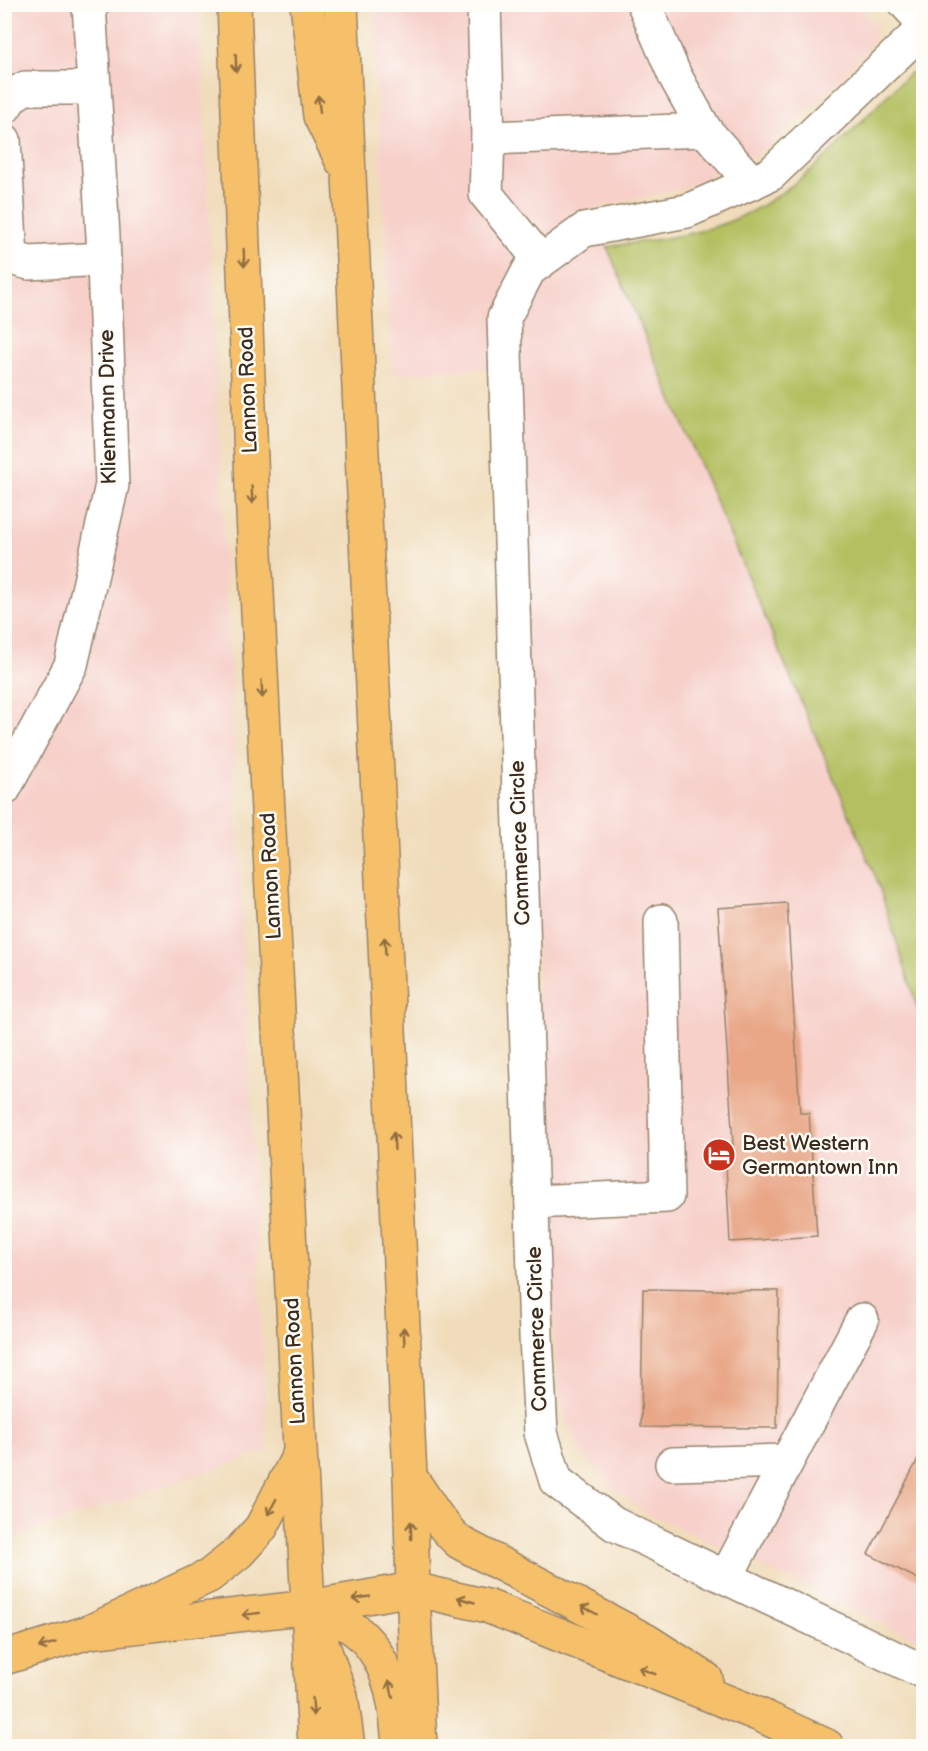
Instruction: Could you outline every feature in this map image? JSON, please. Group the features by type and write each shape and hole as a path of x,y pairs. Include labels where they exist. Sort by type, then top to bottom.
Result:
{"main road":[{"name":"Lannon Road","path":"234,4 253,513 315,1746"},
{"path":"307,4 320,116 349,177"},
{"path":"340,4 410,1477 412,1589 420,1746"},
{"path":"4,1658 88,1632 209,1576 238,1553 261,1528 300,1455"},
{"path":"410,1477 442,1527 459,1542 647,1641 760,1715"},
{"path":"88,1632 309,1607 412,1589 487,1606 760,1715 827,1746"},
{"path":"309,1607 340,1696 348,1746"},
{"path":"309,1607 351,1627 374,1649 391,1681 398,1720 399,1746"}],"street":[{"name":"Klienmann Drive","path":"4,789 71,665 112,485 104,259 89,4"},
{"path":"484,4 488,138 486,194 542,261"},
{"path":"644,4 675,75 705,130 752,183"},
{"path":"906,4 924,23"},
{"name":"Commerce Circle","path":"924,28 771,174 687,211 584,230 530,270 504,318 541,1433 556,1480 614,1524 924,1672"},
{"path":"7,100 25,88 94,88"},
{"path":"488,138 705,130"},
{"path":"4,140 8,260 29,263 104,259"},
{"path":"532,1202 667,1196 660,921"},
{"path":"726,1577 862,1320"},
{"path":"672,1464 787,1461"}],"shaded area":[{"path":"862,4 875,28 873,42 849,70 773,144 734,166 683,188 590,209 877,880 923,1025 923,1642 647,1513 615,1490 583,1456 566,1422 557,1380 549,1228 513,366 392,375 373,5"},
{"path":"4,5 199,5 267,1451 5,1541"}],"green space":[{"path":"924,71 923,1025 877,880 607,247 708,229 740,217 765,204 810,171 910,73"}],"building":[{"path":"506,4 552,4 552,6 506,9"},
{"path":"787,903 800,1113 809,1113 817,1236 730,1242 726,1165 710,1166 709,1146 733,1145 718,908"},
{"path":"643,1289 779,1291 777,1428 641,1427"},
{"path":"924,1448 924,1582 868,1554"}],"place":[{"name":"Best Western Germantown Inn","path":"719,1155"}]}
